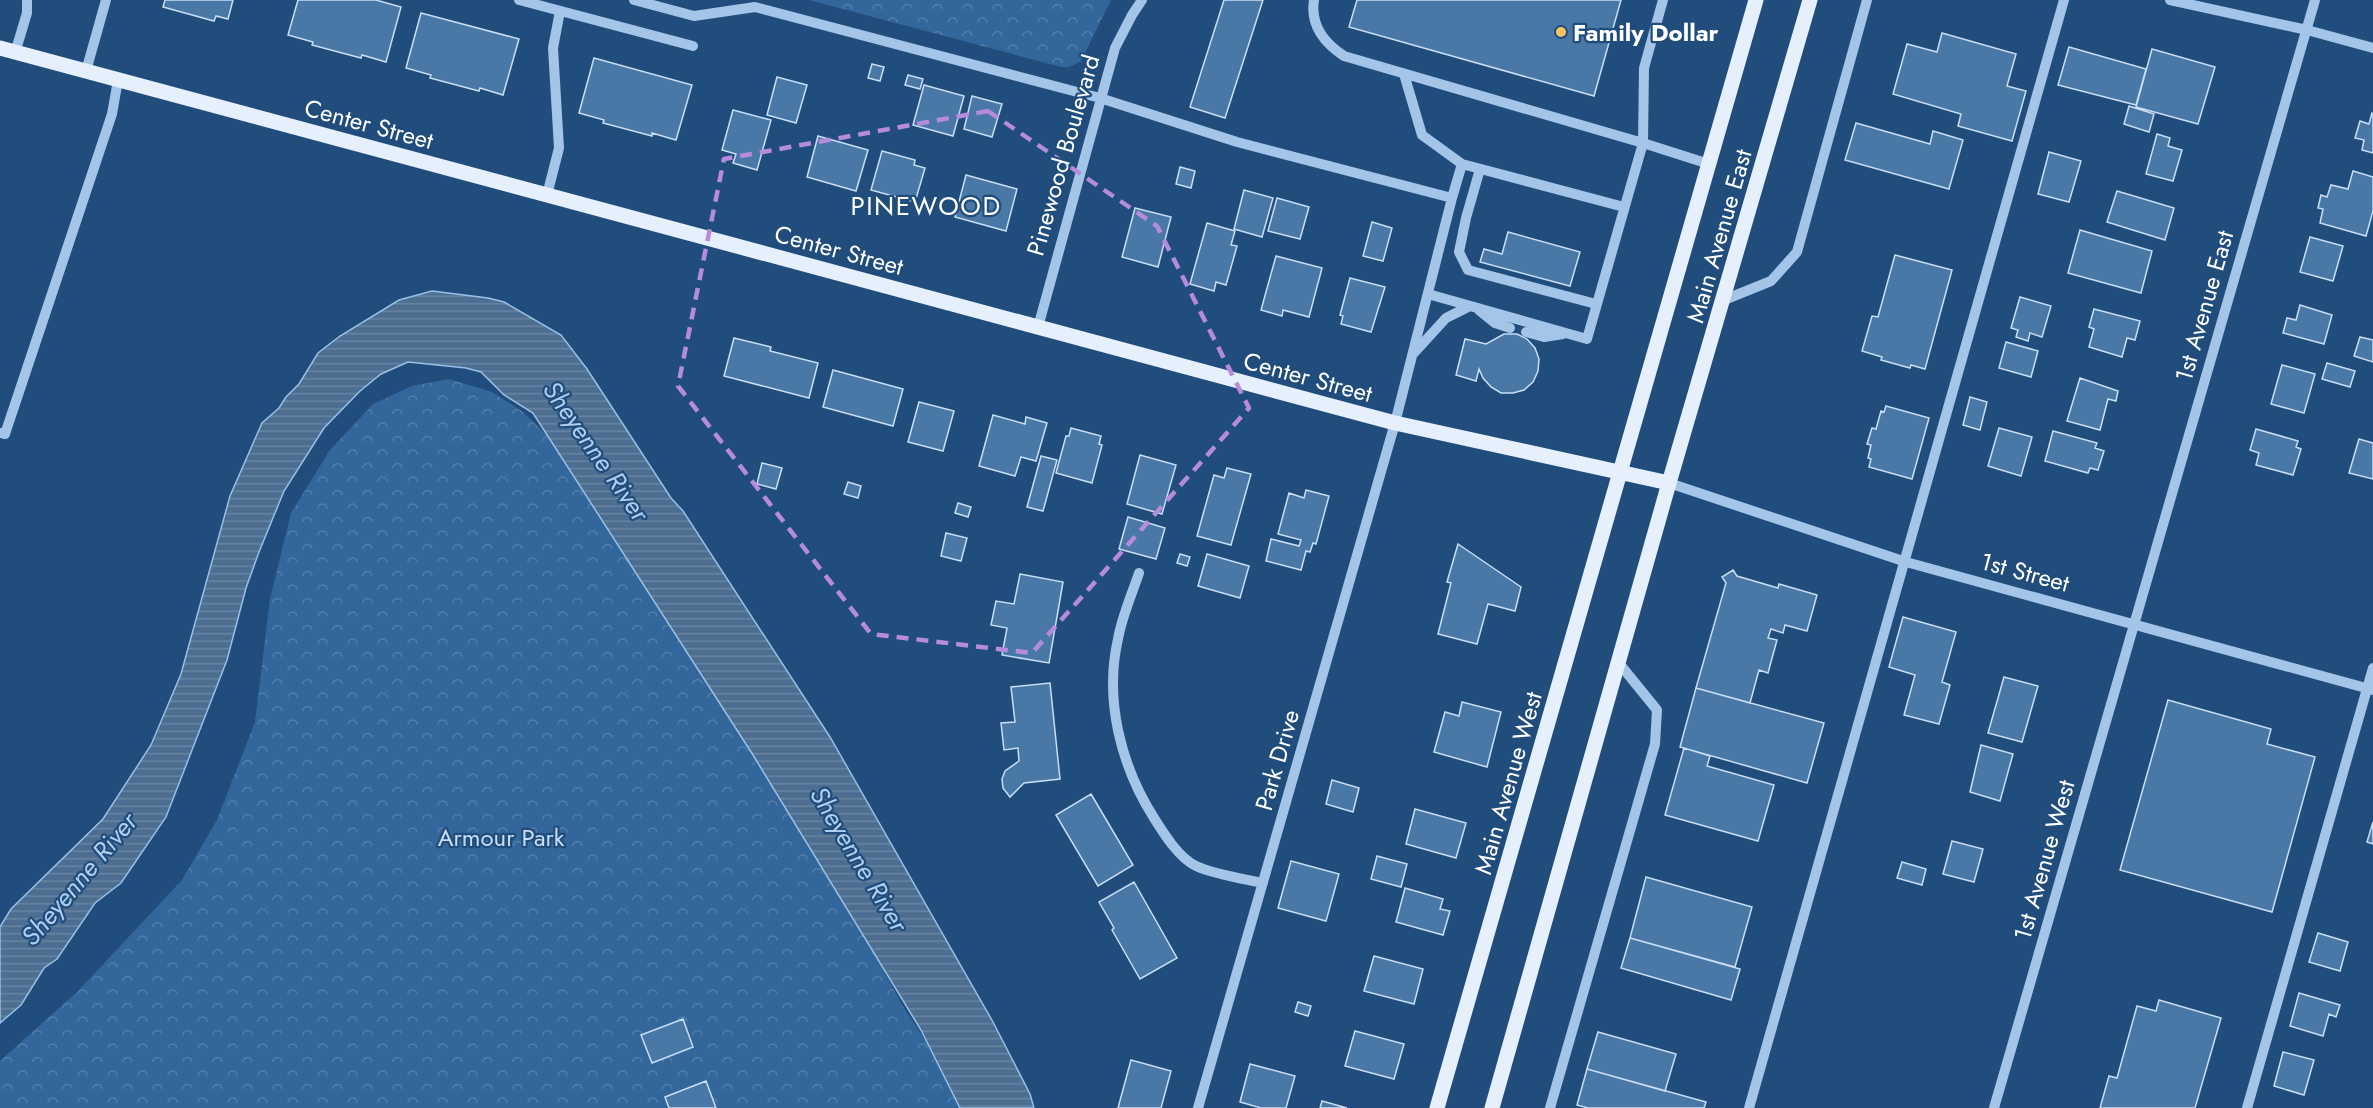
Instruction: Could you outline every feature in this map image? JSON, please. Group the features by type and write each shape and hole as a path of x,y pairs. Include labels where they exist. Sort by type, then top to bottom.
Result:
{"main road":[{"name":"Main Avenue East","path":"1621,471 1756,0"},
{"name":"Main Avenue East","path":"1669,483 1810,0"},
{"name":"Center Street","path":"0,48 1395,423 1669,483"},
{"name":"Main Avenue West","path":"1437,1108 1621,471"},
{"path":"1492,1108 1669,483"}],"street":[{"path":"15,52 27,13 27,0"},
{"path":"86,71 106,0"},
{"path":"519,0 693,46"},
{"path":"634,0 694,16 755,6 1100,98 1237,142 1452,198"},
{"name":"Pinewood Boulevard","path":"1038,327 1115,48 1142,0"},
{"path":"1314,0 1312,11 1318,31 1330,46 1344,56 1709,164"},
{"path":"1428,294 1587,339 1643,143 1644,68 1663,0"},
{"path":"1724,300 1772,280 1797,252 1867,0"},
{"path":"1749,1108 2064,0"},
{"path":"2170,0 2307,30 2373,48"},
{"name":"1st Avenue East","path":"2135,624 2315,0"},
{"path":"547,195 559,148 553,48 560,11"},
{"path":"1404,74 1422,135 1462,164 1624,207"},
{"path":"0,433 5,434 112,114 118,80"},
{"name":"Park Drive","path":"1198,1108 1395,423 1462,164"},
{"path":"1480,169 1466,218 1460,252 1468,270 1596,304"},
{"path":"1473,307 1495,323 1510,328"},
{"path":"1414,353 1446,318 1473,307"},
{"path":"1526,332 1544,337 1566,333"},
{"name":"1st Street","path":"1669,483 1906,562 2370,689"},
{"path":"1139,573 1118,637 1113,692 1117,726 1132,779 1170,843 1195,866 1263,884"},
{"name":"1st Avenue West","path":"1995,1108 2135,624"},
{"path":"1550,1108 1655,744 1657,710 1618,662"},
{"path":"2247,1108 2370,689 2373,668"}],"highlighted area":[{"path":"988,111 1157,226 1249,408 1032,653 871,634 678,386 724,159"}],"green space":[{"path":"809,0 1111,0 1081,61 1069,67 1061,67"},
{"name":"Armour Park","path":"449,379 492,392 523,412 555,443 757,739 904,1008 970,1108 0,1108 0,1061 79,990 182,880 217,820 255,722 270,599 291,513 330,450 373,404 412,386"}],"water":[{"name":"Sheyenne River","path":"432,291 504,302 561,335 587,369 671,498 683,511 830,737 993,1022 1030,1094 1034,1108 960,1108 921,1030 753,755 533,413 504,395 481,372 466,368 408,362 381,374 360,391 324,428 284,491 246,588 227,660 166,817 121,883 95,903 57,959 44,968 21,1005 0,1023 0,927 11,909 103,819 151,745 181,674 230,496 262,423 279,408 299,384 318,353 340,336 399,300"}],"building":[{"path":"165,0 233,0 228,19 216,16 214,21 163,7"},
{"path":"298,0 376,0 401,7 386,62 312,45 313,42 288,35"},
{"path":"1224,0 1263,0 1225,118 1190,107"},
{"path":"1357,0 1621,0 1594,96 1349,27"},
{"path":"421,13 519,39 503,95 430,78 431,75 406,68"},
{"path":"1942,33 2016,54 2007,86 2026,91 2012,141 1958,126 1961,114 1893,94 1907,44 1937,52"},
{"path":"2069,47 2146,69 2136,105 2058,85"},
{"path":"2152,49 2215,67 2198,124 2136,107"},
{"path":"594,58 692,85 676,140 603,123 604,120 579,113"},
{"path":"872,64 884,67 880,81 868,78"},
{"path":"908,75 923,79 920,89 905,85"},
{"path":"777,77 807,85 796,123 767,115"},
{"path":"924,85 964,96 953,136 913,125"},
{"path":"972,96 1002,104 992,137 964,129"},
{"path":"2129,106 2154,114 2149,132 2124,124"},
{"path":"733,110 771,120 757,170 733,163 736,154 722,150"},
{"path":"2372,113 2373,153 2362,150 2364,140 2355,138 2360,121 2369,124"},
{"path":"1856,123 1930,144 1933,131 1963,140 1949,189 1845,160"},
{"path":"2157,134 2170,138 2168,146 2182,150 2173,181 2146,174"},
{"path":"818,136 868,150 856,191 807,177"},
{"path":"882,151 915,160 914,165 925,168 915,202 871,190"},
{"path":"2049,152 2081,161 2069,202 2038,194"},
{"path":"1180,167 1195,171 1191,188 1176,184"},
{"path":"2353,171 2373,177 2373,211 2366,236 2320,223 2323,209 2318,208 2321,195 2327,197 2331,185 2348,189"},
{"path":"966,175 1017,189 1006,231 955,217"},
{"path":"1244,190 1273,198 1262,237 1234,229"},
{"path":"2117,191 2174,208 2165,240 2107,222"},
{"path":"1277,198 1309,207 1300,239 1268,231"},
{"path":"1135,208 1171,217 1158,267 1122,257"},
{"path":"1372,222 1392,228 1383,261 1363,256"},
{"path":"1207,223 1235,231 1231,245 1237,246 1226,285 1216,282 1214,291 1190,284"},
{"path":"2080,230 2152,251 2141,293 2068,273"},
{"path":"1508,232 1580,252 1570,286 1480,262 1484,249 1502,254"},
{"path":"2310,237 2343,246 2333,281 2300,272"},
{"path":"1895,255 1952,270 1925,369 1911,365 1910,368 1881,360 1882,357 1862,351 1872,316 1878,317"},
{"path":"1276,256 1322,268 1309,317 1283,310 1282,316 1261,310"},
{"path":"1350,278 1385,287 1371,332 1341,324 1343,316 1340,315"},
{"path":"2020,297 2051,306 2042,337 2030,333 2028,341 2016,337 2018,330 2011,328"},
{"path":"2300,305 2332,315 2324,344 2283,333 2287,318 2296,320"},
{"path":"2094,309 2140,321 2135,340 2127,338 2122,357 2089,347 2094,329 2089,327"},
{"path":"1504,334 1517,334 1527,339 1535,348 1539,359 1538,371 1533,382 1524,390 1501,393 1491,387 1479,369 1476,381 1456,375 1465,339 1486,344"},
{"path":"2360,337 2373,340 2373,362 2354,356"},
{"path":"734,338 771,347 770,351 818,363 809,398 724,376"},
{"path":"2006,342 2038,351 2031,377 1999,368"},
{"path":"2327,363 2355,371 2350,387 2322,379"},
{"path":"2282,365 2315,374 2304,413 2271,404"},
{"path":"833,370 903,389 893,426 823,407"},
{"path":"2080,378 2118,391 2116,401 2108,399 2100,430 2067,421"},
{"path":"1970,397 1987,402 1980,430 1963,425"},
{"path":"919,402 954,411 943,451 908,442"},
{"path":"1886,406 1929,418 1912,479 1869,467 1871,459 1868,458 1871,445 1867,444 1872,428 1876,429 1881,411 1884,412"},
{"path":"993,415 1025,424 1026,417 1047,423 1036,461 1021,457 1015,476 979,466"},
{"path":"1071,428 1101,436 1099,444 1102,445 1092,483 1056,473 1066,436 1069,436"},
{"path":"1999,428 2032,437 2021,476 1988,466"},
{"path":"2256,429 2298,441 2296,447 2301,449 2293,475 2256,465 2259,453 2250,450"},
{"path":"2053,431 2097,443 2095,448 2104,451 2098,470 2090,468 2088,473 2045,461"},
{"path":"2359,439 2373,443 2373,479 2349,473"},
{"path":"1140,455 1176,465 1162,514 1127,504"},
{"path":"1041,456 1057,460 1043,511 1027,507"},
{"path":"762,463 782,468 776,489 757,484"},
{"path":"1227,468 1251,474 1231,545 1197,536 1214,475 1224,478"},
{"path":"848,482 861,486 858,498 844,494"},
{"path":"1306,490 1329,496 1316,544 1313,543 1310,552 1306,551 1301,570 1266,561 1271,539 1299,546 1301,540 1278,534 1289,493 1304,498"},
{"path":"958,503 971,507 968,517 955,513"},
{"path":"1128,517 1165,528 1156,559 1119,549"},
{"path":"946,533 967,538 961,561 941,556"},
{"path":"1458,544 1521,587 1515,611 1488,604 1477,644 1438,634 1451,583 1447,582"},
{"path":"1180,554 1190,557 1187,566 1177,563"},
{"path":"1207,554 1249,566 1240,598 1198,586"},
{"path":"1733,570 1737,576 1778,588 1779,584 1817,595 1807,631 1785,625 1783,633 1771,629 1768,638 1777,640 1768,673 1759,670 1750,703 1696,688 1726,583 1722,577"},
{"path":"1020,574 1063,582 1049,663 1002,655 1007,628 991,625 996,601 1014,604"},
{"path":"1903,617 1956,632 1942,682 1950,685 1939,724 1904,715 1915,675 1889,667"},
{"path":"2004,677 2038,686 2022,742 1988,733"},
{"path":"1050,683 1060,779 1024,783 1010,797 1003,788 1002,779 1005,771 1019,761 1018,748 1004,750 1001,723 1015,722 1011,687"},
{"path":"1696,688 1824,723 1807,783 1680,747"},
{"path":"2168,700 2271,729 2267,744 2315,757 2272,912 2120,870"},
{"path":"1462,702 1501,712 1487,767 1434,752 1445,712 1459,716"},
{"path":"1981,745 2013,754 2000,801 1970,792"},
{"path":"1684,748 1710,756 1707,766 1774,785 1758,841 1665,815"},
{"path":"1332,780 1359,788 1353,812 1326,804"},
{"path":"1091,794 1133,865 1098,886 1056,815"},
{"path":"1415,809 1466,823 1456,858 1406,844"},
{"path":"2373,822 2373,844 2367,842"},
{"path":"1952,841 1983,849 1974,882 1943,874"},
{"path":"1377,856 1407,864 1401,887 1371,879"},
{"path":"1291,861 1339,874 1326,921 1278,908"},
{"path":"1902,862 1926,869 1922,885 1897,878"},
{"path":"1646,877 1752,907 1735,967 1630,938"},
{"path":"1134,882 1177,958 1140,979 1099,902"},
{"path":"1405,888 1443,899 1440,909 1450,911 1443,935 1396,922"},
{"path":"2318,933 2348,942 2340,971 2309,962"},
{"path":"1630,938 1740,969 1731,1000 1621,968"},
{"path":"1374,956 1423,969 1414,1004 1364,991"},
{"path":"2299,993 2340,1005 2336,1017 2329,1014 2323,1036 2290,1026"},
{"path":"2159,1000 2221,1018 2195,1108 2100,1108 2109,1076 2117,1078 2137,1006 2156,1011"},
{"path":"1298,1002 1311,1006 1308,1016 1295,1012"},
{"path":"683,1019 693,1047 652,1063 641,1035"},
{"path":"1355,1031 1404,1044 1394,1079 1345,1066"},
{"path":"1598,1032 1676,1054 1665,1091 1587,1069"},
{"path":"2283,1052 2314,1060 2304,1095 2274,1086"},
{"path":"1131,1060 1171,1071 1161,1108 1118,1108"},
{"path":"1250,1064 1295,1076 1286,1108 1261,1108 1240,1102"},
{"path":"1587,1069 1706,1102 1704,1108 1588,1108 1577,1105"},
{"path":"706,1081 716,1108 669,1108 665,1097"},
{"path":"1322,1101 1347,1108 1320,1108"}],"place":[{"name":"Family Dollar","path":"1561,32"}],"district":[{"name":"PINEWOOD","path":"926,206"}]}
